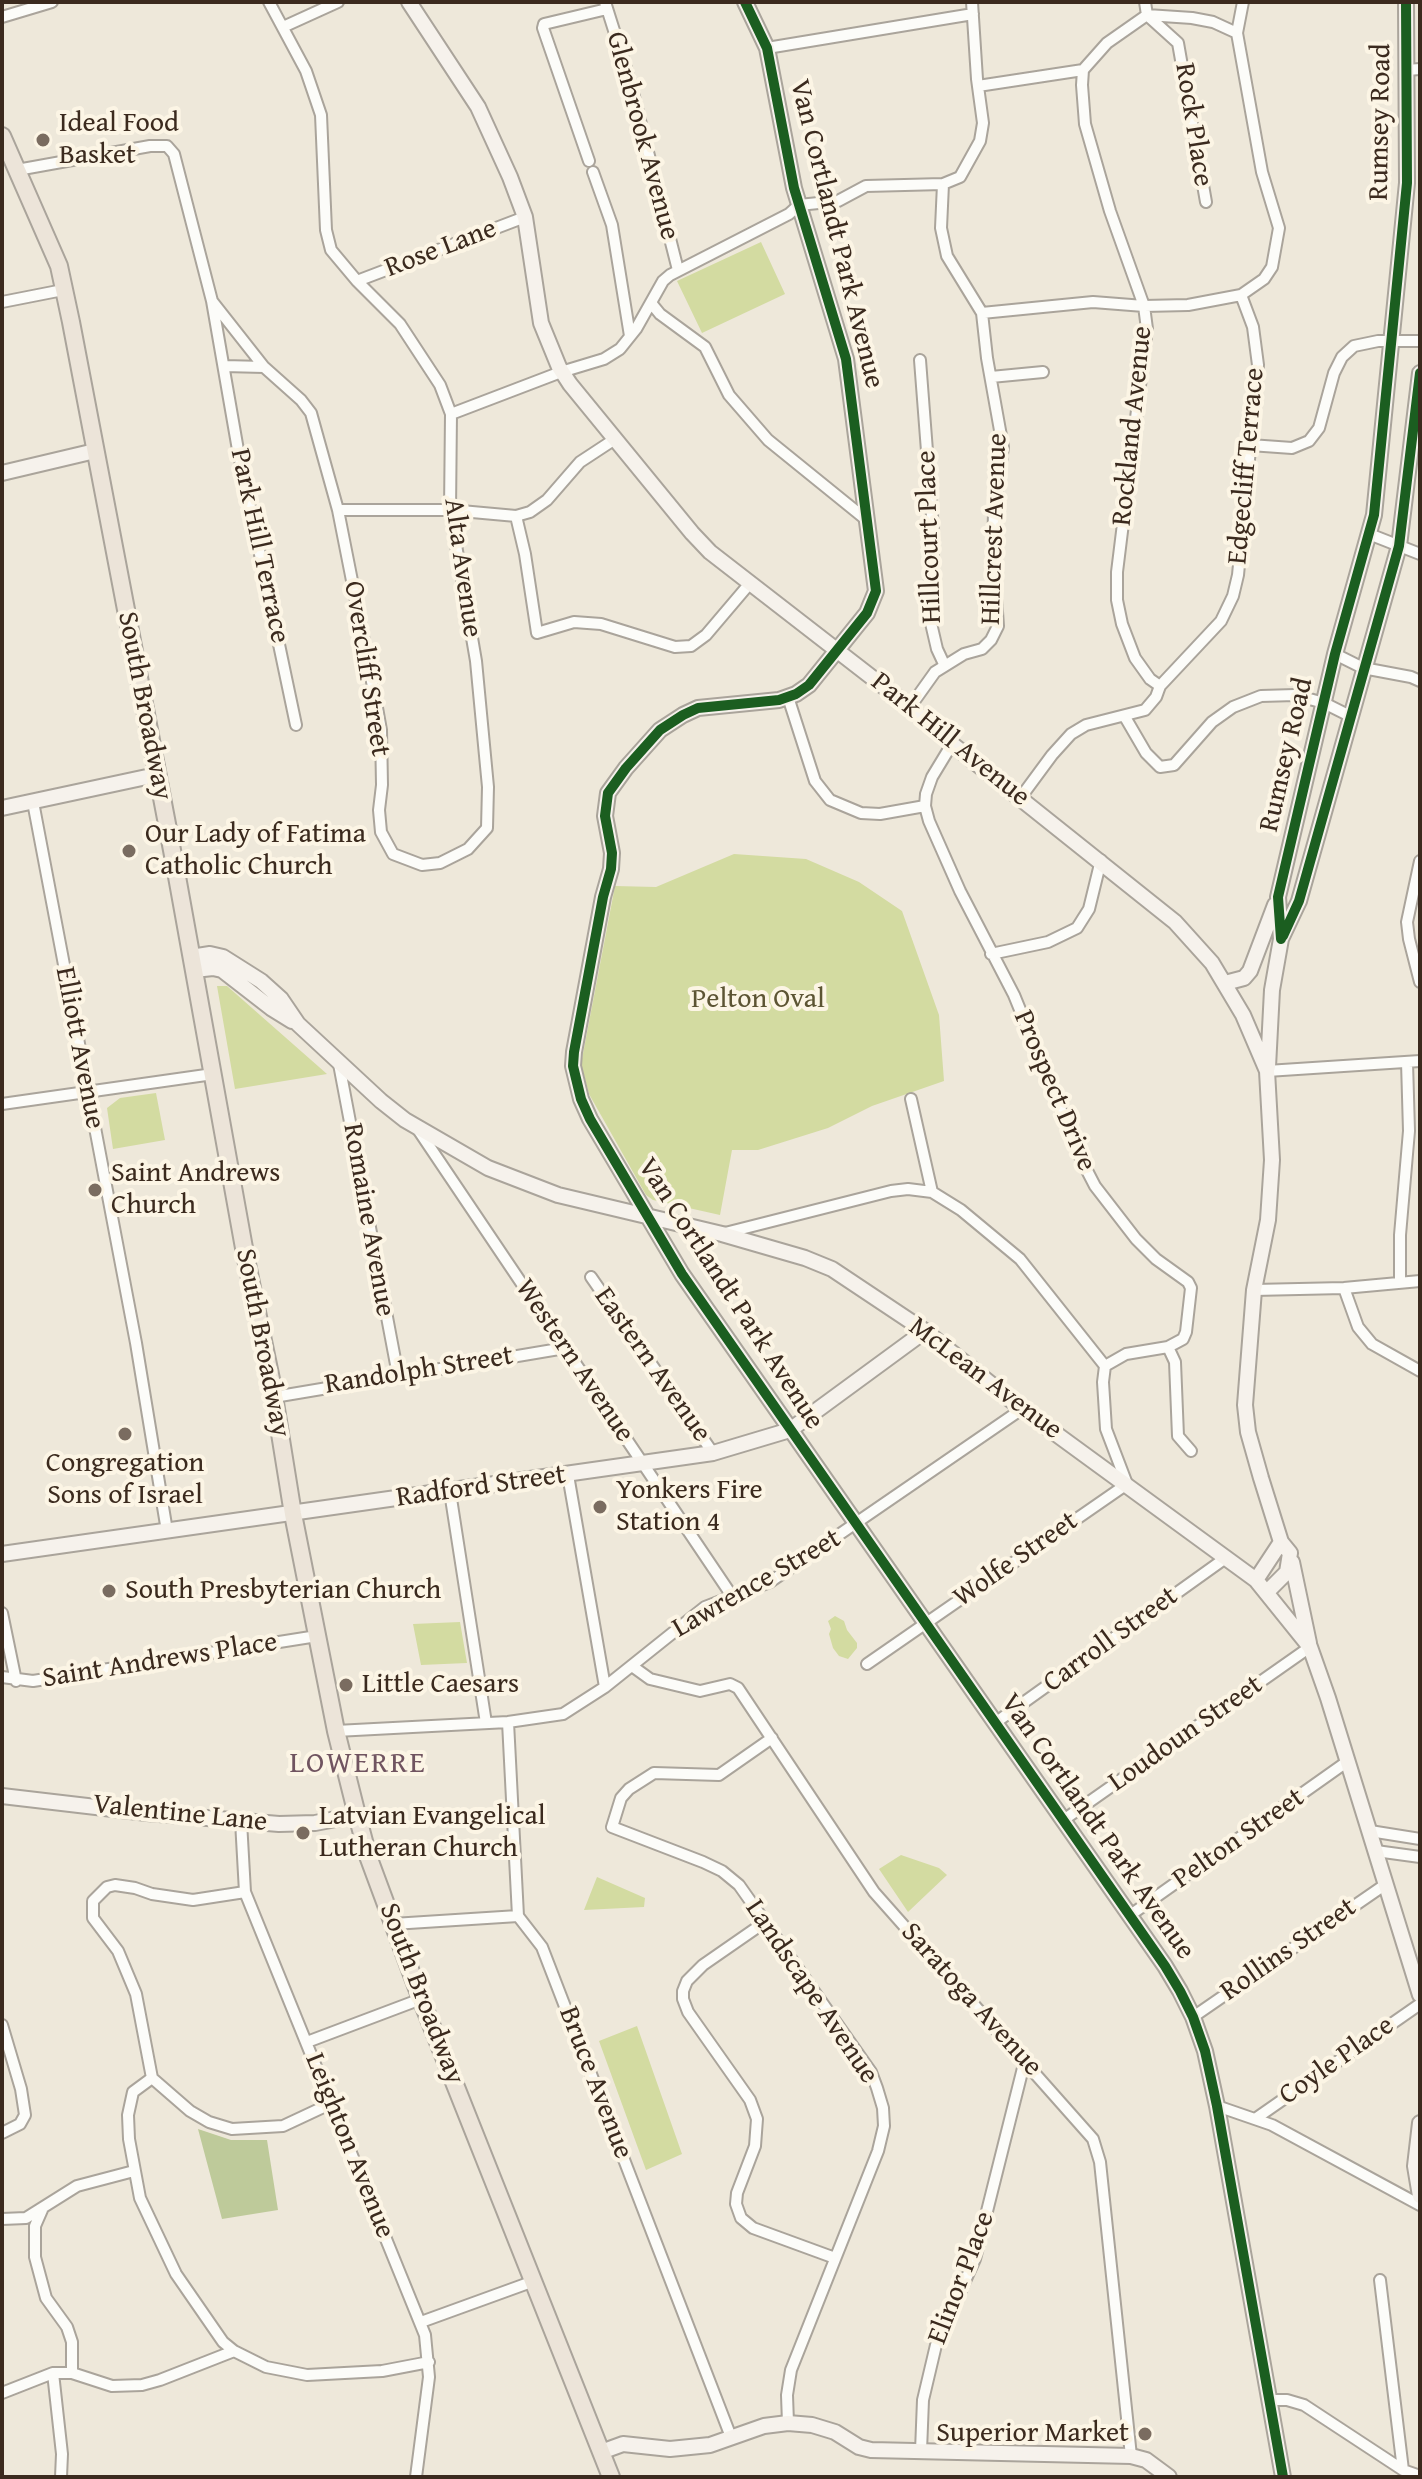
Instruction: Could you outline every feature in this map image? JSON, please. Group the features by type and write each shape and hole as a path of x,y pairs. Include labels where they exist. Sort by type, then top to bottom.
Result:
{"main road":[{"name":"South Broadway","path":"2,136 59,266 193,963 293,1514 336,1731 357,1815 421,1999 611,2477"}],"street":[{"path":"2,17 52,2"},
{"name":"Alta Avenue","path":"269,2 306,71 321,115 326,230 331,250 400,324 440,385 451,414 450,510 476,661 488,787 487,828 468,849 440,863 422,865 411,861"},
{"path":"283,27 338,2"},
{"name":"Park Hill Avenue","path":"409,2 478,107 510,177 525,217 541,323 561,372 692,533 710,552 910,707 1175,922 1212,963 1243,1015 1267,1071 1272,1193 1254,1290 1245,1405 1254,1455 1285,1548 1310,1647"},
{"name":"Van Cortlandt Park Avenue","path":"745,2 767,48 799,205 846,359 876,591 867,613 809,685 788,697 698,708 683,715 660,730 608,793 605,816 612,853 611,869 600,912 573,1066 581,1099 590,1119 682,1274 1165,1966 1193,2017 1205,2051 1217,2106 1283,2477"},
{"path":"451,414 604,359 620,349 630,336 663,281 678,270 789,214 799,205 838,201 866,186 943,184 960,177 980,141 983,123 972,2"},
{"path":"1145,2 1147,15"},
{"path":"982,313 1093,302 1188,305 1241,295 1264,279 1272,267 1279,228 1262,172 1237,33 1243,2"},
{"name":"Rumsey Road","path":"1267,1071 1272,990 1281,939 1278,897 1335,654 1374,515 1407,183 1414,69 1406,2"},
{"path":"606,6 544,24 543,28 612,225 630,336"},
{"name":"Glenbrook Avenue","path":"606,6 630,81 678,270"},
{"path":"767,48 973,14"},
{"path":"978,86 1083,70 1107,43 1147,15 1213,22 1237,33"},
{"name":"Rock Place","path":"1147,15 1178,43 1206,202"},
{"name":"Rockland Avenue","path":"1083,70 1085,124 1110,211 1144,306 1147,329 1117,572 1117,600 1135,658 1150,679 1160,686"},
{"name":"Park Hill Terrace","path":"17,170 150,146 167,146 174,154 212,301 238,450 296,725"},
{"name":"Hillcrest Avenue","path":"910,707 944,664 982,649 998,626 993,553 994,512 1003,447 982,313 947,256 941,228 943,184"},
{"name":"Rose Lane","path":"357,281 525,217"},
{"path":"2,302 63,290"},
{"name":"Edgecliff Terrace","path":"1160,686 1221,621 1233,596 1238,575 1258,365 1253,327 1241,295"},
{"name":"Overcliff Street","path":"212,301 264,367 311,413 338,510 381,730 381,832 393,854 411,861"},
{"path":"651,303 660,314 705,347 729,395 768,440 868,521"},
{"path":"1250,445 1292,448 1309,441 1319,428 1334,373 1345,351 1378,341 1420,341"},
{"name":"Hillcourt Place","path":"920,360 934,542 927,606 937,649 944,664"},
{"path":"224,366 264,367"},
{"path":"991,377 1043,372"},
{"name":"Rumsey Road","path":"1281,939 1299,901 1399,546 1420,373"},
{"path":"338,510 450,510 516,516 530,512 547,500 580,462 615,439"},
{"path":"2,473 95,451"},
{"path":"516,516 537,633 574,622 601,624 675,647 691,646 706,635 751,582"},
{"path":"1369,534 1420,554"},
{"path":"1335,654 1363,668 1420,681"},
{"path":"1021,797 1071,734 1086,725 1145,710 1156,697 1160,686"},
{"path":"1125,717 1146,753 1160,767 1174,765 1212,722 1233,707 1261,696 1295,695 1324,703 1350,716"},
{"path":"788,697 815,781 830,800 861,813 880,814 925,806 932,777 952,744"},
{"path":"2,808 156,775"},
{"name":"Elliott Avenue","path":"33,802 136,1343 167,1531"},
{"name":"Prospect Drive","path":"925,806 960,891 1014,995 1095,1186 1136,1239 1156,1259 1188,1282 1191,1288 1186,1332 1177,1344 1168,1347"},
{"path":"991,954 1048,942 1077,928 1089,909 1101,860"},
{"path":"1420,861 1407,922 1420,982"},
{"path":"1225,983 1244,978 1250,971 1278,897"},
{"name":"McLean Avenue","path":"193,963 222,970 271,1008 298,1024 381,1101 416,1127 488,1168 558,1195 722,1234 832,1269 925,1331 1022,1409 1256,1580 1310,1647 1420,1995"},
{"path":"1267,1071 1420,1061"},
{"path":"1400,1283 1400,1235 1409,1131 1407,1062"},
{"name":"Romaine Avenue","path":"339,1064 398,1375"},
{"path":"2,1104 213,1074"},
{"path":"911,1099 932,1192"},
{"name":"Western Avenue","path":"416,1127 732,1596"},
{"path":"722,1234 891,1191 908,1189 932,1192 961,1210 1020,1259 1105,1366"},
{"name":"Eastern Avenue","path":"591,1277 713,1453"},
{"path":"1254,1290 1344,1288 1420,1281"},
{"path":"1344,1288 1352,1315 1372,1344 1420,1371"},
{"name":"Radford Street","path":"2,1554 713,1453 790,1430 925,1331"},
{"path":"1127,1484 1106,1429 1103,1382 1105,1366 1113,1359 1141,1349 1168,1347 1175,1362 1178,1436 1191,1451"},
{"name":"Randolph Street","path":"274,1397 565,1348"},
{"name":"Lawrence Street","path":"336,1731 508,1722 563,1714 605,1687 705,1607 770,1582 1022,1409"},
{"path":"568,1475 605,1687"},
{"name":"Wolfe Street","path":"867,1664 1127,1484"},
{"path":"450,1492 486,1723"},
{"path":"1256,1580 1285,1548"},
{"path":"1267,1592 1287,1572 1285,1548"},
{"name":"Carroll Street","path":"995,1723 1227,1557"},
{"path":"2,1613 16,1681"},
{"name":"Saint Andrews Place","path":"2,1677 33,1681 317,1636"},
{"name":"Loudoun Street","path":"1062,1821 1310,1647"},
{"name":"Saratoga Avenue","path":"632,1666 650,1679 700,1691 730,1684 738,1688 874,1892 1089,2132 1099,2155 1131,2456"},
{"path":"393,1924 518,1916 508,1722"},
{"name":"Landscape Avenue","path":"772,1738 719,1775 654,1773 621,1798 612,1827 722,1871 739,1885 871,2072 883,2108 884,2126 878,2151 791,2370 787,2395 788,2423"},
{"name":"Pelton Street","path":"1129,1916 1348,1761"},
{"name":"Valentine Lane","path":"2,1796 241,1821 315,1823 357,1815"},
{"name":"Leighton Avenue","path":"241,1821 245,1892 421,2322 429,2362 416,2477"},
{"path":"1370,1831 1420,1839"},
{"path":"1376,1851 1420,1857"},
{"name":"Rollins Street","path":"1193,2017 1386,1884"},
{"path":"245,1892 193,1900 115,1885 107,1887 93,1901 93,1918 118,1951 136,1994 152,2078 190,2111 209,2122 232,2129 283,2126 330,2104"},
{"name":"Bruce Avenue","path":"518,1916 542,1947 731,2437"},
{"path":"765,1922 703,1965 687,1981 683,1999 688,2012 750,2100 757,2119 755,2146 737,2193 736,2204 741,2218 753,2228 835,2258"},
{"path":"307,2042 421,1999"},
{"name":"Coyle Place","path":"1255,2119 1420,2004"},
{"path":"2,2025 21,2089 25,2115 20,2124 2,2133"},
{"name":"Elinor Place","path":"921,2451 923,2400 929,2369 936,2345 975,2259 1025,2060"},
{"path":"152,2078 133,2092 129,2101 129,2139 144,2208 176,2274 206,2318 234,2351 266,2367 307,2375 382,2371 429,2362"},
{"path":"1217,2106 1255,2119 1420,2205"},
{"path":"1420,2123 1415,2166 1420,2196"},
{"path":"2,2219 26,2218 77,2186 134,2171"},
{"path":"42,2210 35,2226 35,2257 46,2298 67,2327 72,2342 72,2373"},
{"path":"1380,2280 1403,2470"},
{"path":"421,2322 534,2281"},
{"path":"2,2393 53,2373 72,2373 112,2386 126,2387 160,2380 234,2351"},
{"path":"53,2373 62,2454 61,2477"},
{"path":"1269,2400 1287,2400 1318,2412 1403,2470 1420,2476"},
{"path":"601,2452 623,2444 670,2449 710,2445 764,2426 788,2423 812,2425 835,2432 865,2449 1131,2456 1146,2460 1169,2477"}],"green space":[{"path":"761,242 785,294 702,333 677,281"},
{"name":"Pelton Oval","path":"734,854 806,859 859,882 902,911 939,1015 944,1081 872,1106 828,1128 758,1150 732,1150 720,1215 653,1200 646,1195 589,1094 581,1064 615,886 656,887"},
{"path":"217,986 227,986 327,1074 235,1089"},
{"path":"156,1093 165,1140 113,1149 107,1108 120,1098"},
{"path":"835,1616 844,1621 857,1643 857,1648 848,1659 839,1656 833,1648 828,1621"},
{"path":"460,1622 467,1663 421,1665 413,1624"},
{"path":"901,1855 939,1868 947,1875 908,1912 879,1869"},
{"path":"597,1877 645,1898 644,1907 584,1910"},
{"path":"637,2026 682,2154 646,2170 599,2041"},
{"path":"198,2129 231,2140 267,2140 278,2210 222,2219"}],"cycle path":[{"path":"745,2 767,48 794,188 846,359 876,591 867,613 809,685 779,700 698,708 683,715 660,730 608,793 605,816 612,853 611,869 603,897 573,1066 581,1099 590,1119 682,1274 1180,1991 1205,2051 1217,2106 1283,2477"},
{"path":"1281,939 1278,897 1335,654 1374,515 1407,183 1406,2"},
{"path":"1283,936 1299,901 1399,546 1420,373"}],"place":[{"name":"Ideal Food Basket","path":"43,140"},
{"name":"Our Lady of Fatima Catholic Church","path":"129,851"},
{"name":"Saint Andrews Church","path":"95,1190"},
{"name":"Congregation Sons of Israel","path":"125,1434"},
{"name":"Yonkers Fire Station 4","path":"600,1507"},
{"name":"South Presbyterian Church","path":"109,1591"},
{"name":"Little Caesars","path":"346,1685"},
{"name":"Latvian Evangelical Lutheran Church","path":"303,1833"},
{"name":"Superior Market","path":"1145,2434"}],"district":[{"name":"LOWERRE","path":"358,1764"}]}
